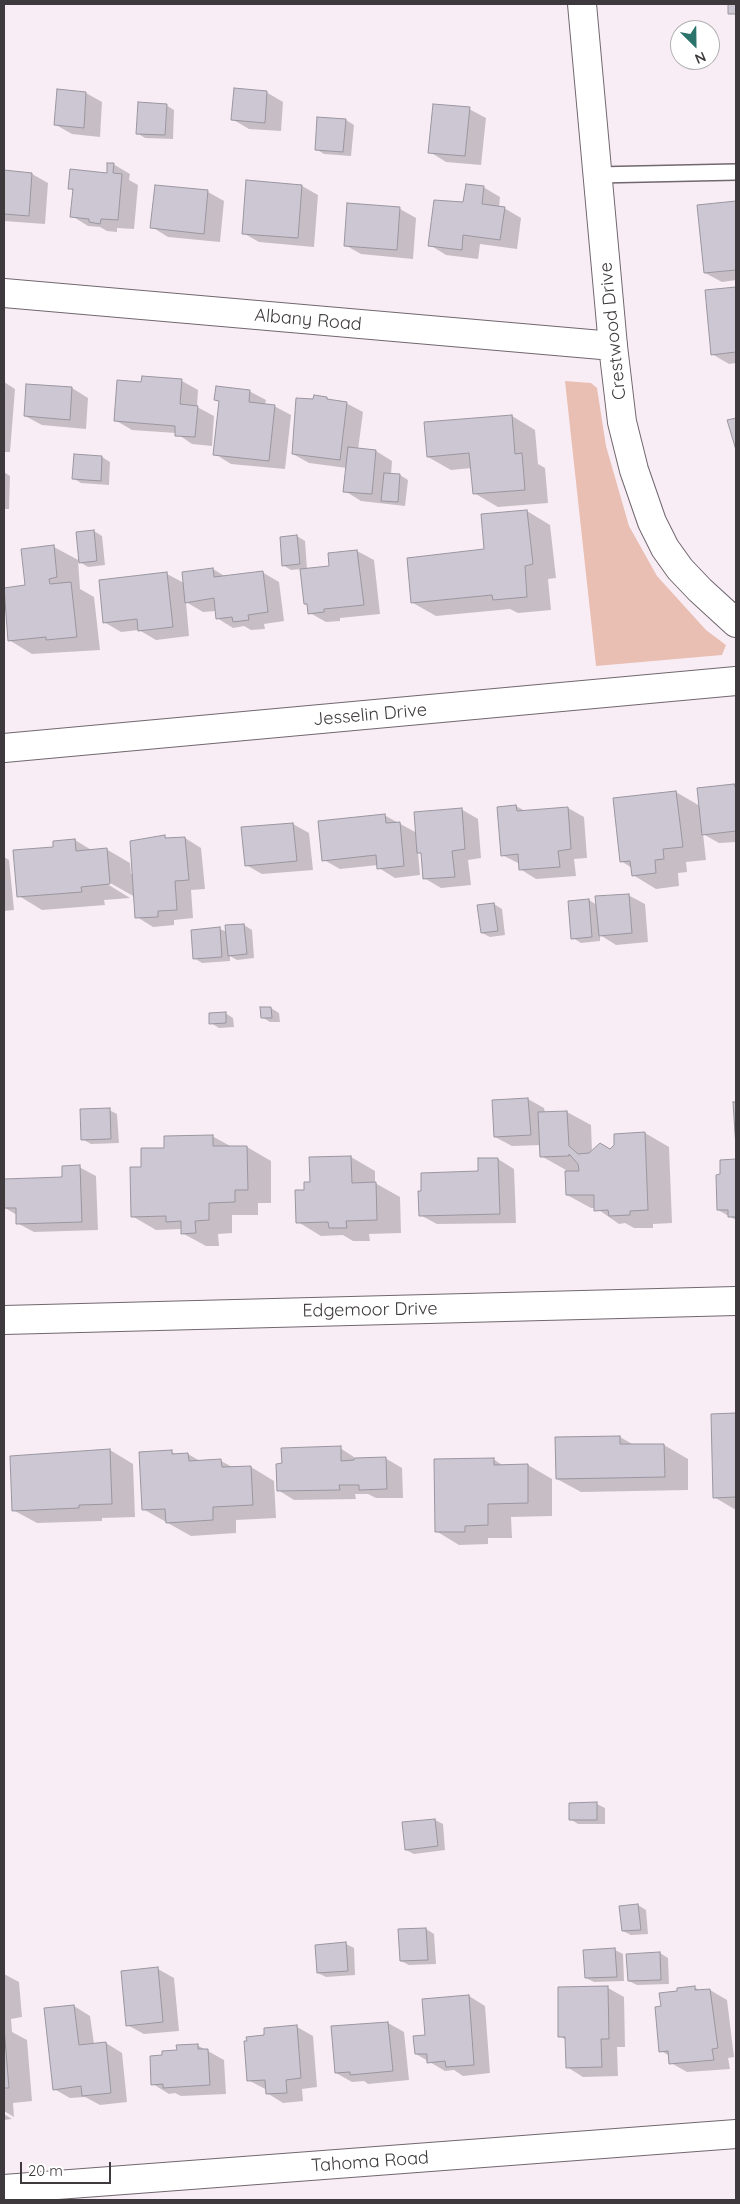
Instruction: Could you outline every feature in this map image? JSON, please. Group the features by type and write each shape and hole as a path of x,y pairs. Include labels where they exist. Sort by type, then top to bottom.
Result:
{"street":[{"name":"Crestwood Drive","path":"582,4 613,346 622,422 634,470 652,522 665,548 680,569 736,623"},
{"name":"Albany Road","path":"4,293 613,346"},
{"name":"Jesselin Drive","path":"4,748 736,681"},
{"name":"Edgemoor Drive","path":"4,1320 736,1301"},
{"name":"Tahoma Road","path":"4,2189 736,2134"}],"lane":[{"path":"597,175 736,172"}],"shaded area":[{"path":"565,381 591,383 597,388 606,446 629,526 657,576 706,630 726,645 722,655 596,666"}],"building":[{"path":"728,4 736,4 736,14 728,14"},
{"path":"234,88 267,91 265,123 231,120"},
{"path":"57,89 86,92 84,128 54,125"},
{"path":"138,102 167,104 165,135 136,134"},
{"path":"433,104 470,107 465,156 428,153"},
{"path":"317,117 346,119 343,152 315,150"},
{"path":"107,163 114,163 113,173 122,174 118,220 101,219 100,224 89,222 89,219 70,217 73,189 68,189 70,169 107,173"},
{"path":"4,170 32,173 29,216 4,214"},
{"path":"246,180 302,185 298,238 242,234"},
{"path":"466,184 484,186 482,204 505,207 500,240 463,235 462,250 428,246 434,200 463,202"},
{"path":"155,185 208,190 204,234 150,228"},
{"path":"736,201 736,270 704,273 697,205"},
{"path":"347,203 400,207 397,250 344,246"},
{"path":"736,287 736,352 711,355 705,290"},
{"path":"142,376 182,379 180,404 198,406 195,437 175,436 175,426 114,421 117,380 141,382"},
{"path":"26,384 72,387 70,420 24,416"},
{"path":"216,386 250,390 249,402 275,405 269,461 213,455 219,401 214,400"},
{"path":"314,395 347,402 340,460 292,454 296,398 313,399"},
{"path":"512,415 515,454 522,453 525,490 473,494 469,453 427,457 424,422"},
{"path":"736,418 736,450 727,420"},
{"path":"348,447 376,450 372,494 343,492"},
{"path":"74,454 102,456 101,481 72,479"},
{"path":"384,473 400,474 398,502 381,501"},
{"path":"527,510 533,564 525,566 527,597 493,600 492,595 411,603 407,558 484,549 481,514"},
{"path":"94,530 97,561 79,563 76,532"},
{"path":"297,535 300,564 282,566 280,537"},
{"path":"54,545 57,577 49,579 50,584 71,582 77,637 46,640 46,637 8,641 4,588 25,585 21,549"},
{"path":"357,550 364,605 324,609 324,612 308,614 307,604 304,604 300,569 329,566 328,553"},
{"path":"213,568 214,577 263,571 268,612 248,615 249,620 233,622 232,617 216,619 214,598 185,603 182,572"},
{"path":"167,572 173,627 138,631 137,619 103,623 99,580"},
{"path":"734,784 736,789 736,831 702,835 697,788"},
{"path":"676,791 683,847 663,849 664,859 655,860 656,873 632,876 630,861 620,862 613,798"},
{"path":"516,805 517,811 568,807 571,849 558,851 560,867 519,870 518,854 501,856 497,807"},
{"path":"462,808 465,849 452,851 455,877 423,879 421,853 417,853 414,812"},
{"path":"385,814 386,823 400,822 404,866 377,869 376,855 322,861 318,821"},
{"path":"293,823 297,861 245,866 241,827"},
{"path":"165,835 165,838 185,837 189,880 175,881 177,910 158,911 158,917 135,918 130,841"},
{"path":"75,839 76,851 107,848 110,884 81,887 82,892 17,897 13,850 53,847 53,841"},
{"path":"629,894 632,933 599,936 595,896"},
{"path":"589,899 592,937 571,939 568,901"},
{"path":"494,903 498,931 481,933 477,905"},
{"path":"244,924 247,954 228,956 225,925"},
{"path":"220,927 222,957 193,959 191,930"},
{"path":"260,1007 271,1007 272,1018 261,1018"},
{"path":"226,1012 226,1023 209,1024 209,1013"},
{"path":"528,1098 531,1135 494,1137 492,1100"},
{"path":"733,1102 736,1102 736,1148"},
{"path":"110,1108 111,1139 81,1140 80,1109"},
{"path":"567,1111 569,1146 578,1154 589,1153 600,1143 610,1149 614,1145 614,1134 645,1132 648,1210 630,1211 630,1215 609,1216 608,1210 594,1211 594,1195 566,1195 565,1171 579,1171 578,1164 569,1154 569,1156 540,1157 538,1112"},
{"path":"213,1135 213,1146 247,1146 248,1190 235,1190 235,1202 209,1203 209,1220 195,1221 196,1233 181,1234 181,1221 166,1222 166,1216 131,1217 130,1167 141,1167 141,1148 164,1148 164,1136"},
{"path":"351,1156 352,1183 376,1182 377,1220 346,1221 347,1228 329,1228 328,1222 296,1223 295,1190 304,1190 304,1182 310,1182 309,1157"},
{"path":"478,1158 498,1158 500,1214 419,1216 418,1191 421,1191 421,1173 478,1171"},
{"path":"736,1159 736,1217 728,1217 728,1210 717,1210 716,1175 720,1174 720,1160"},
{"path":"80,1165 82,1222 16,1224 16,1208 4,1208 4,1179 62,1177 62,1166"},
{"path":"736,1413 736,1497 713,1498 711,1414"},
{"path":"620,1436 620,1444 664,1444 665,1477 556,1479 555,1437"},
{"path":"341,1446 341,1461 354,1460 355,1458 386,1457 387,1489 359,1490 359,1485 339,1485 340,1490 277,1491 276,1464 282,1463 281,1448"},
{"path":"110,1449 112,1504 79,1505 79,1508 12,1511 10,1456"},
{"path":"172,1450 172,1454 188,1453 189,1461 221,1459 222,1467 251,1466 253,1505 213,1507 213,1520 166,1523 165,1509 142,1510 139,1452"},
{"path":"494,1458 494,1465 528,1464 528,1503 488,1504 488,1525 465,1526 465,1532 435,1532 434,1459"},
{"path":"597,1802 597,1820 569,1820 569,1803"},
{"path":"435,1819 438,1846 405,1850 402,1822"},
{"path":"638,1904 641,1930 622,1931 619,1906"},
{"path":"426,1928 428,1960 400,1961 398,1929"},
{"path":"346,1942 348,1971 317,1973 315,1945"},
{"path":"615,1948 617,1977 585,1978 583,1950"},
{"path":"660,1952 661,1980 628,1981 626,1954"},
{"path":"158,1967 163,2022 126,2026 121,1971"},
{"path":"608,1986 609,2039 601,2039 602,2067 566,2068 565,2037 558,2037 558,1987"},
{"path":"695,1986 695,1990 710,1989 718,2048 712,2049 714,2060 669,2064 668,2051 659,2052 655,2007 661,2006 659,1993"},
{"path":"469,1995 474,2065 446,2067 445,2061 427,2063 427,2054 415,2054 413,2036 425,2035 422,1999"},
{"path":"74,2005 79,2045 106,2042 111,2093 82,2096 81,2086 53,2090 44,2008"},
{"path":"388,2022 393,2071 350,2075 350,2072 335,2073 331,2026"},
{"path":"297,2025 301,2078 286,2080 287,2093 266,2094 265,2080 247,2081 244,2041 247,2041 246,2037 264,2035 264,2028"},
{"path":"4,2027 9,2088 4,2088"},
{"path":"198,2044 198,2049 208,2049 210,2085 163,2088 163,2084 151,2085 150,2056 162,2055 162,2051 177,2050 176,2045"}]}
